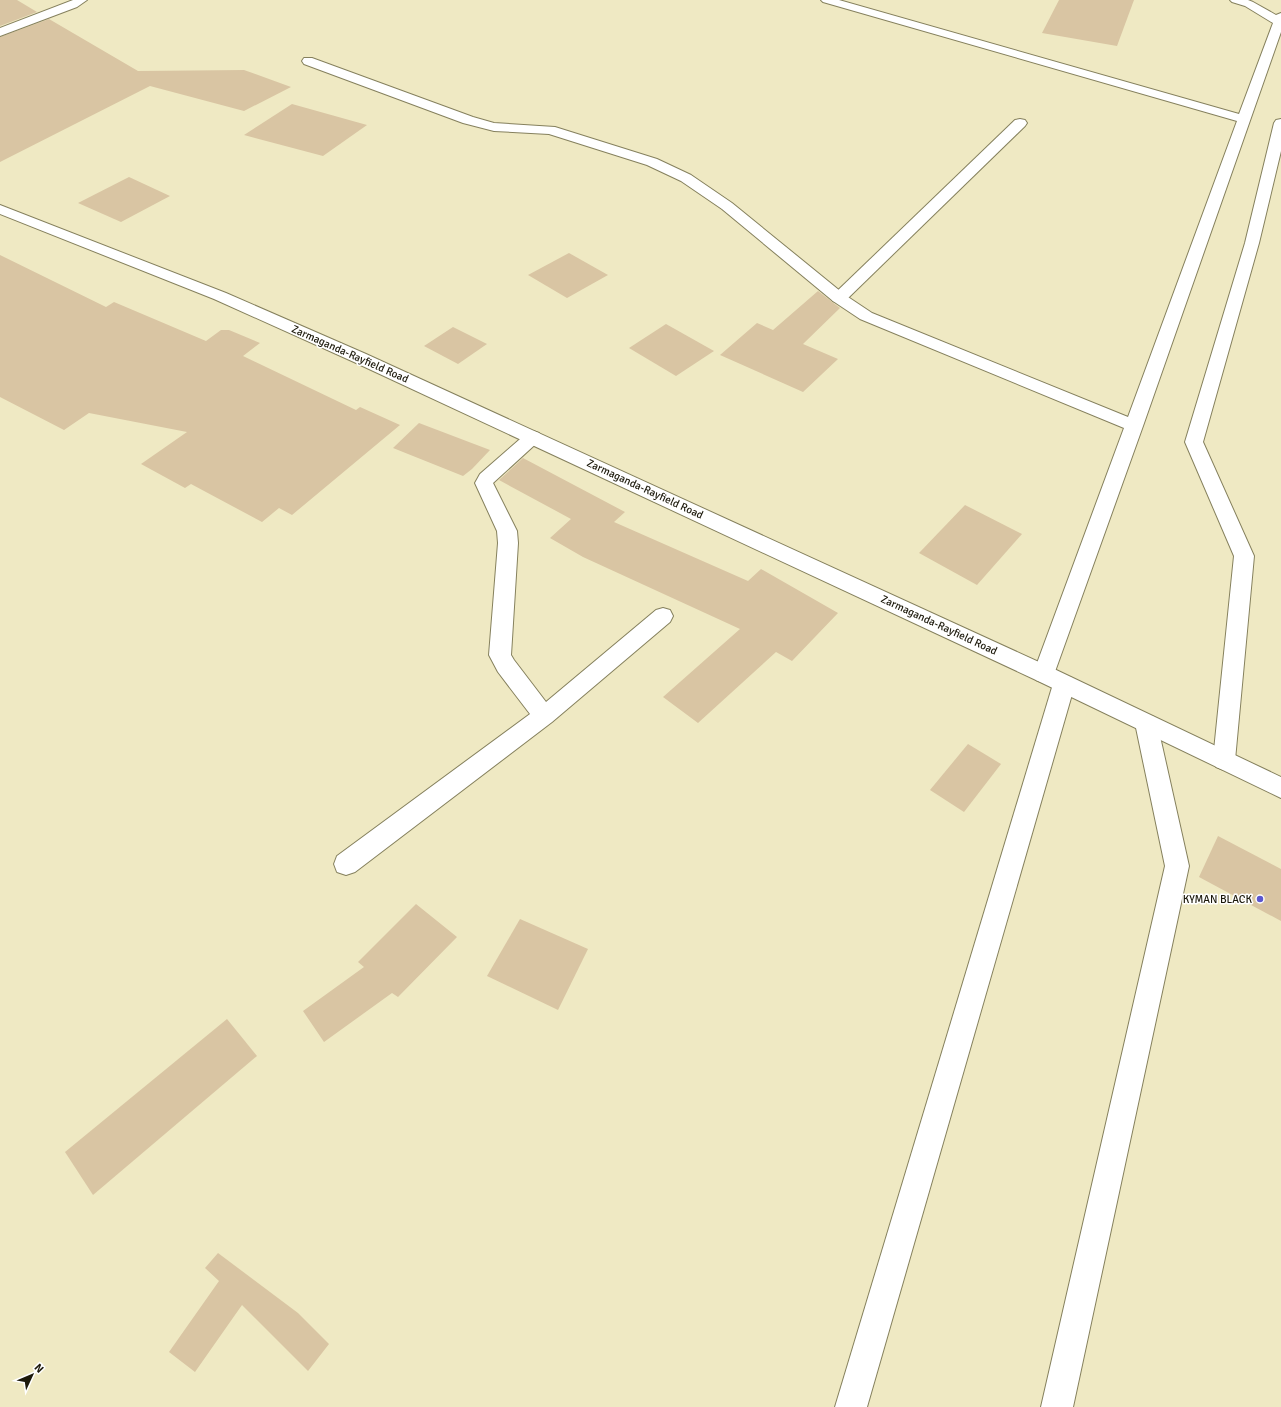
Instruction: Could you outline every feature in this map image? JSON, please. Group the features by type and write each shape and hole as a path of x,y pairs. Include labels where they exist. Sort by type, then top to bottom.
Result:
{"street":[{"path":"0,32 73,5 81,0"},
{"path":"828,0 1244,119"},
{"path":"851,1407 1054,679 1134,426 1280,19 1249,4 1236,0"},
{"path":"308,61 468,120 494,127 550,130 652,162 686,178 727,206 839,298 866,316 1134,426"},
{"path":"839,298 1020,123"},
{"path":"1224,760 1244,556 1194,442 1252,243 1281,123"},
{"name":"Zarmaganda-Rayfield Road","path":"0,209 220,296 360,358 1054,679 1281,788"},
{"path":"533,437 487,478 484,483 507,531 508,543 500,655 506,666 544,716"},
{"path":"346,864 544,716 663,616"},
{"path":"1057,1407 1177,866 1146,723"}],"building":[{"path":"0,0 17,0 37,12 0,26"},
{"path":"1059,0 1134,0 1117,46 1042,33"},
{"path":"49,19 138,71 244,70 291,87 244,111 150,86 0,162 0,37"},
{"path":"292,104 367,125 323,156 244,135"},
{"path":"129,177 170,196 121,222 78,203"},
{"path":"569,253 608,275 567,298 528,275"},
{"path":"0,255 106,307 114,302 206,341 221,330 229,330 260,343 243,356 356,410 360,407 400,425 292,515 279,508 262,522 191,484 185,488 141,464 187,432 89,413 64,430 0,397"},
{"path":"818,291 840,308 803,344 838,359 803,392 720,355 757,323 773,330"},
{"path":"666,324 714,351 676,376 629,348"},
{"path":"453,327 487,344 458,364 424,346"},
{"path":"419,423 490,450 472,469 463,476 393,448"},
{"path":"523,458 625,512 614,522 748,581 761,569 838,613 792,661 776,652 698,723 663,697 740,629 583,557 550,538 571,519 499,480"},
{"path":"965,505 1022,534 977,585 919,553"},
{"path":"968,744 1001,764 964,812 930,790"},
{"name":"KYMAN BLACK","path":"1218,836 1281,869 1281,921 1199,877"},
{"path":"416,904 457,937 398,997 392,993 324,1042 303,1011 364,967 358,962"},
{"path":"520,919 588,949 558,1010 487,976"},
{"path":"227,1019 257,1056 93,1195 65,1152"},
{"path":"218,1253 298,1313 329,1344 308,1371 242,1305 195,1372 169,1352 219,1281 205,1268"}],"place":[{"name":"KYMAN BLACK","path":"1260,899"}]}
